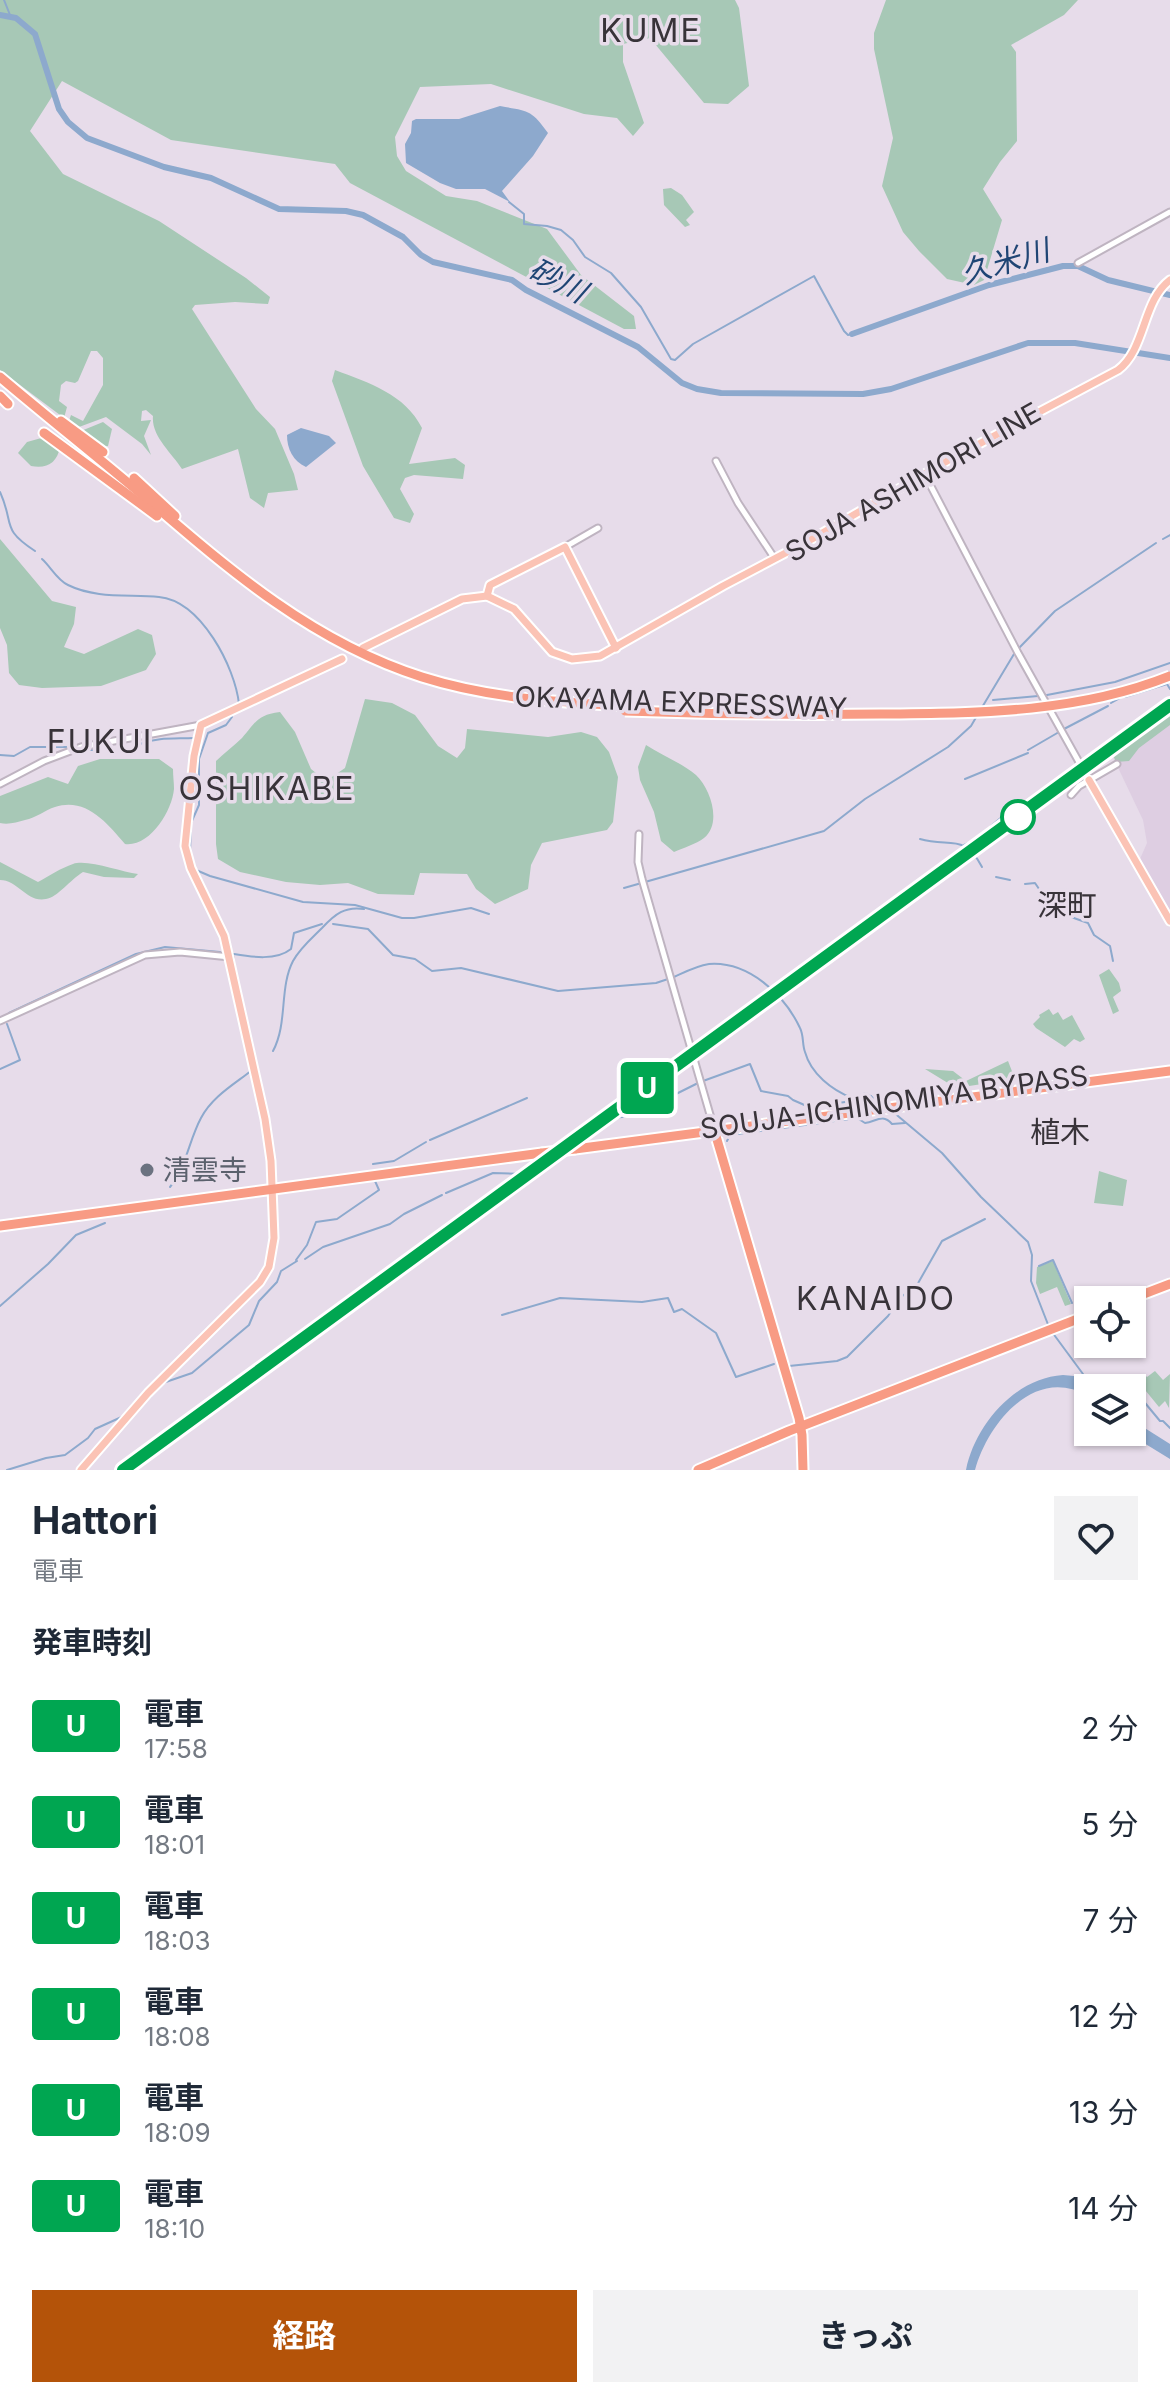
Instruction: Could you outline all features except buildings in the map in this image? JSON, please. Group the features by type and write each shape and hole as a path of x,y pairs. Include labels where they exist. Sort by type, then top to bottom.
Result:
{"highway":[{"path":"0,377 103,452"},
{"name":"OKAYAMA EXPRESSWAY","path":"0,377 253,590"},
{"name":"OKAYAMA EXPRESSWAY","path":"0,384 157,516 275,607 344,646 397,669 436,681 517,698 625,708 831,710 1002,706 1054,701 1170,673"},
{"path":"0,396 8,404"},
{"path":"44,433 157,516"},
{"path":"134,478 174,514 194,539"},
{"name":"SOUJA-ICHINOMIYA BYPASS","path":"0,1226 1170,1068"},
{"path":"714,1128 798,1427 801,1470"},
{"path":"1146,1293 1170,1284"},
{"path":"698,1470 798,1427 1074,1321"}],"main road":[{"name":"SOJA ASHIMORI LINE","path":"487,596 514,609 544,645 565,658 591,659 616,648 1051,404 1118,370 1130,357 1158,293 1170,280"},
{"path":"363,648 462,599 487,596 490,585 565,547 616,648"},
{"path":"81,1470 148,1393 260,1282 269,1267 274,1245 273,1190 265,1119 230,957 217,918 188,862 185,828 201,725 342,659"},
{"path":"1089,780 1170,921"}],"street":[{"path":"1078,263 1170,212"},
{"path":"716,461 738,503 776,559"},
{"path":"925,475 1089,780"},
{"path":"565,547 598,528"},
{"path":"0,784 44,761 81,747 201,725"},
{"path":"1071,795 1117,764"},
{"path":"639,834 638,862 643,882 714,1128"},
{"path":"0,1021 145,955 180,952 230,957"}],"shaded area":[{"path":"1170,713 1170,913 1140,859 1147,843 1143,820 1112,755"}],"green space":[{"path":"0,0 735,0 739,8 749,86 728,104 704,103 650,38 623,44 623,62 644,123 633,136 617,118 584,114 491,84 420,87 395,137 397,156 406,171 446,196 477,201 547,229 581,275 634,316 636,329 624,329 350,183 335,164 171,140 62,81 30,131 63,174 159,221 270,297 268,304 235,302 195,305 192,309 256,409 275,429 294,474 298,490 268,493 264,508 250,498 238,449 182,469 159,437 153,416 146,410 142,411 141,421 151,420 144,436 151,455 142,444 106,417 79,427 69,421 71,415 83,421 103,385 103,358 97,351 91,351 78,381 66,381 61,385 59,401 67,407 64,418 0,370"},
{"path":"886,0 1078,0 1064,15 1011,45 1016,52 1017,141 983,189 1002,220 984,280 974,285 947,279 919,251 903,232 882,186 893,138 874,49 874,33"},
{"path":"671,188 682,195 694,212 686,220 690,225 685,227 664,205 663,189"},
{"path":"335,370 385,391 415,416 422,428 409,464 455,458 465,465 463,479 414,475 405,478 400,489 414,514 410,523 394,518 363,466 332,381"},
{"path":"103,422 112,429 108,446 104,447 81,431"},
{"path":"45,437 60,447 56,457 46,466 31,466 18,453 27,442"},
{"path":"0,539 52,601 76,607 74,624 64,647 84,654 138,629 152,635 156,654 146,670 101,686 42,688 19,685 9,673 7,645 0,628"},
{"path":"365,699 392,703 415,715 438,746 457,758 465,748 467,729 548,737 581,732 597,737 609,752 618,777 613,822 607,830 542,843 531,865 528,889 495,904 476,889 467,874 420,873 414,895 378,894 348,883 320,885 286,882 240,872 218,859 216,761 258,720 280,712 295,732 311,769 326,781 345,768"},
{"path":"1170,714 1170,725 1139,748 1129,761 1116,762 1113,755"},
{"path":"646,745 696,775 710,797 713,816 709,832 701,840 674,852 661,841 654,812 640,780 638,767"},
{"path":"100,759 159,759 173,769 174,789 169,807 158,826 143,840 125,844 95,814 76,806 55,807 29,819 0,823 0,796 48,777 68,784 78,766"},
{"path":"0,862 38,882 79,863 138,874 134,878 104,877 83,872 55,895 39,899 0,880"},
{"path":"1109,969 1121,991 1113,997 1119,1011 1113,1014 1099,975"},
{"path":"1049,1009 1053,1015 1058,1012 1063,1020 1072,1015 1085,1039 1080,1042 1074,1039 1065,1047 1036,1028 1033,1024 1039,1015"},
{"path":"1008,1061 1015,1079 956,1088 925,1069 953,1071 966,1081"},
{"path":"1099,1171 1127,1180 1123,1206 1094,1203"},
{"path":"1053,1261 1071,1304 1065,1306 1057,1287 1040,1294 1036,1283 1037,1267"},
{"path":"1155,1371 1163,1380 1170,1374 1169,1408 1165,1401 1159,1407 1146,1391 1147,1377"}],"water":[{"path":"500,106 528,112 548,133 533,156 502,191 510,202 485,189 456,189 440,183 406,163 405,144 411,133 412,121 459,119"},
{"path":"301,428 329,436 336,443 306,467 294,458 287,440 287,435"},
{"path":"1074,1376 1074,1390 1050,1388 1032,1393 1016,1404 991,1434 975,1470 966,1470 978,1437 1000,1407 1029,1385 1045,1378"},
{"path":"1146,1429 1170,1444 1170,1459 1146,1444"}],"waterway":[{"path":"4,0 10,15"},
{"name":"砂川","path":"0,15 16,18 35,34 59,109 68,122 87,138 164,167 211,178 279,209 346,211 363,215 403,237 433,262 512,280 638,347 682,383 697,389 721,393 863,394 891,389 1028,343 1075,343 1170,358"},
{"path":"509,202 524,214 524,224 561,230 585,257 611,273 641,307 671,359 675,360 693,344 814,276 844,331 852,334"},
{"name":"久米川","path":"852,334 989,285 1063,266 1078,266 1108,280 1170,295"},
{"path":"0,492 12,531 35,551"},
{"path":"1163,539 1170,535"},
{"path":"1019,648 1055,611 1156,543"},
{"path":"42,559 61,580 79,589 101,594 159,597 189,610 202,623 223,655 239,704"},
{"path":"981,709 1014,654"},
{"path":"1047,695 1115,682 1170,663"},
{"path":"1125,697 1167,684 1170,689"},
{"path":"993,700 1038,696"},
{"path":"1111,703 1120,698"},
{"path":"1084,765 1170,703"},
{"path":"1064,729 1108,706"},
{"path":"624,888 824,831 865,799 948,747 971,726 978,714"},
{"path":"190,852 191,823 199,805 199,759 208,733 226,725 232,717"},
{"path":"1028,750 1059,732"},
{"path":"136,740 140,744 160,739 194,738"},
{"path":"81,750 93,750 99,746"},
{"path":"0,755 14,756 30,747 69,747"},
{"path":"965,779 1028,753"},
{"path":"1026,804 1078,769"},
{"path":"991,826 1021,801"},
{"path":"964,845 987,835"},
{"path":"920,839 962,845 969,849 982,867"},
{"path":"194,866 210,876 303,902 355,905 402,918 471,908 489,914"},
{"path":"996,877 1010,880"},
{"path":"1025,884 1035,883 1054,911 1088,923 1094,935 1110,946 1113,961"},
{"path":"273,1051 278,1040 286,983 296,956 336,915 346,910 364,909"},
{"path":"234,954 264,957 285,953 291,949 294,933 322,924"},
{"path":"333,924 368,929 393,955 415,959 432,971 461,968 558,991 656,983 668,979"},
{"path":"9,1013 136,954 165,947 220,952"},
{"path":"674,977 709,964 723,964 751,974 785,1003 801,1031 808,1060 823,1080 852,1098 866,1093 884,1105"},
{"path":"0,1069 20,1060 7,1024"},
{"path":"703,1081 750,1064 761,1091 788,1096 809,1107 871,1096"},
{"path":"170,1187 206,1111 223,1092 251,1071"},
{"path":"562,1147 566,1143 574,1146 612,1118 622,1117 647,1104 656,1104 698,1083"},
{"path":"430,1140 527,1098"},
{"path":"892,1111 942,1153 981,1197 1028,1242 1032,1255 1031,1281 1049,1327"},
{"path":"727,1141 730,1135 857,1118 865,1123 882,1119 892,1124 905,1123"},
{"path":"373,1164 394,1161 426,1142"},
{"path":"446,1193 493,1173 524,1174 547,1157"},
{"path":"296,1260 307,1245 316,1222 337,1219 379,1190 375,1181"},
{"path":"305,1259 323,1247 390,1224 442,1195"},
{"path":"789,1366 837,1361 847,1357 888,1316 901,1297 917,1285 942,1241 985,1219"},
{"path":"0,1306 76,1235 105,1223"},
{"path":"1039,1266 1053,1260 1072,1303"},
{"path":"160,1384 192,1373 249,1325 259,1301 277,1282 281,1271 297,1261"},
{"path":"502,1315 560,1298 642,1302 668,1298 674,1312 682,1309 716,1333 736,1377 774,1364"},
{"path":"1052,1332 1083,1374"},
{"path":"1146,1404 1170,1428"},
{"path":"7,1470 65,1455 95,1429 126,1415"}],"railway":[{"path":"123,1470 1170,705"}],"train":[{"name":"U","path":"123,1470 1170,705"}],"place":[{"name":"清雲寺","path":"147,1170"}],"district":[{"name":"KUME","path":"651,30"},
{"name":"FUKUI","path":"100,741"},
{"name":"OSHIKABE","path":"267,788"},
{"name":"深町","path":"1067,905"},
{"name":"植木","path":"1060,1132"},
{"name":"KANAIDO","path":"876,1298"}]}
